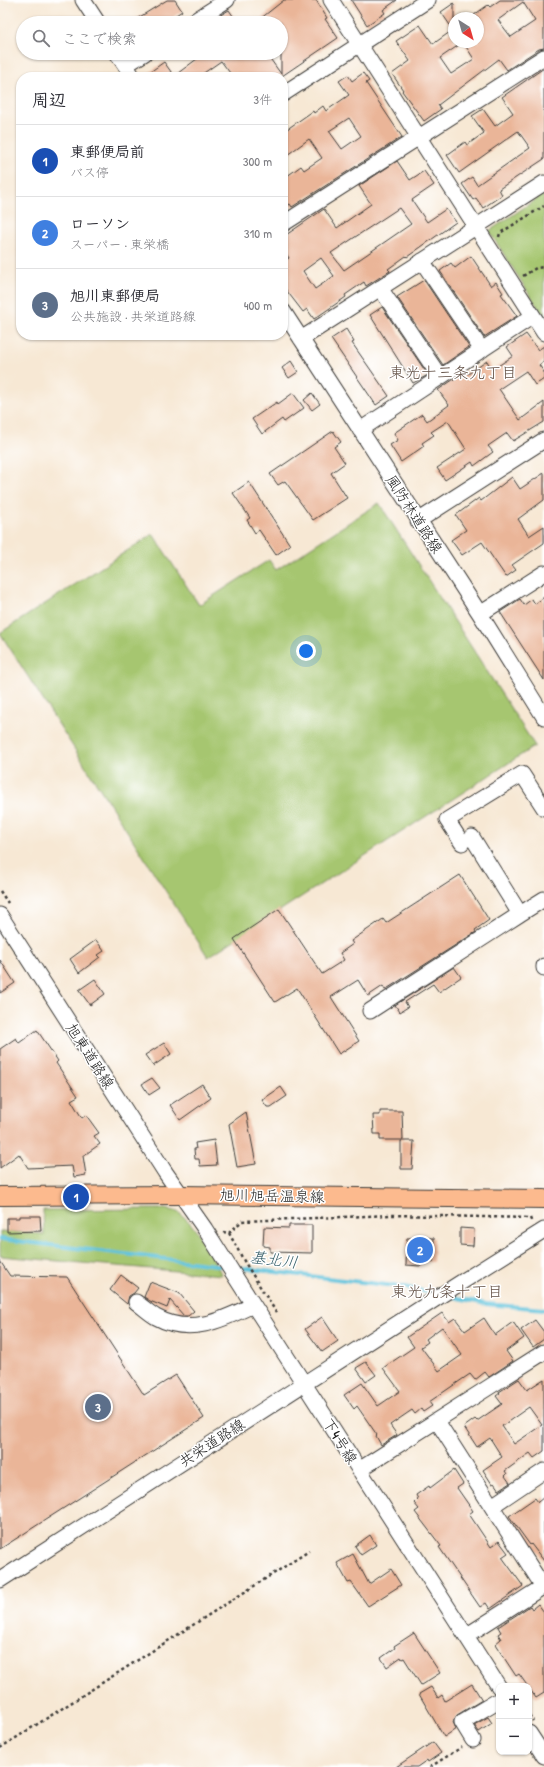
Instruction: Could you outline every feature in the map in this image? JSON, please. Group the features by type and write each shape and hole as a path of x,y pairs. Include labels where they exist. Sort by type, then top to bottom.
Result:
{"main road":[{"name":"旭川旭岳温泉線","path":"0,1196 181,1195 544,1199"}],"street":[{"path":"83,0 93,16"},
{"path":"202,16 227,0"},
{"path":"331,0 544,333"},
{"path":"288,91 428,0"},
{"path":"288,221 544,57"},
{"path":"301,339 544,183"},
{"path":"422,261 482,350"},
{"path":"380,288 440,377"},
{"path":"360,430 533,316"},
{"name":"風防林道路線","path":"288,319 418,521 540,701 544,717"},
{"path":"418,521 544,440"},
{"path":"480,614 544,572"},
{"path":"520,914 467,840 447,820 522,774 544,808"},
{"path":"370,1011 544,898"},
{"name":"旭東道路線","path":"0,915 160,1166 181,1195"},
{"name":"下4号線","path":"181,1195 205,1228 496,1683"},
{"name":"共栄道路線","path":"0,1580 424,1307 541,1227"},
{"path":"136,1302 156,1318 185,1327 206,1325 231,1316 253,1305"},
{"path":"359,1470 544,1352"},
{"path":"437,1421 544,1587 466,1636"},
{"path":"492,1506 544,1471"},
{"path":"473,1740 462,1722 496,1702"},
{"path":"532,1738 544,1756"}],"path":[{"path":"498,239 500,233 544,206"},
{"path":"524,283 520,277 536,268 544,267"},
{"path":"229,1233 242,1221 391,1215 530,1218 532,1224 541,1227"},
{"path":"205,1228 229,1233"},
{"path":"229,1233 257,1281"},
{"path":"0,1748 310,1551"},
{"path":"430,1767 473,1740"}],"green space":[{"path":"544,194 544,317 489,231"},
{"path":"379,503 535,746 208,957 0,633 153,534 199,605 269,560 276,570"},
{"path":"164,1209 177,1212 186,1218 198,1233 222,1275 0,1256 0,1231 44,1234 43,1210"}],"building":[{"path":"167,0 175,0 182,11 174,16 141,16"},
{"path":"284,0 316,0 327,18 325,19 338,38 288,72 281,72 281,60 288,60 288,16 264,16"},
{"path":"351,0 397,0 383,10 385,13 367,25"},
{"path":"500,0 544,0 544,48 539,49 507,70 499,59 438,105 441,109 424,121 402,91 403,90 392,74 410,61 396,41 420,25 433,44 448,33 448,48 455,48 440,58 451,74 474,59 467,48 484,48 484,12 478,12 488,5 490,7","holes":["523,2 535,21 511,37 498,20"]},
{"path":"454,3 454,12 448,12 448,22 441,12"},
{"path":"229,10 233,16 219,16"},
{"path":"196,60 271,60 280,72 229,72 221,61 205,72 179,72"},
{"path":"164,62 171,72 150,72"},
{"path":"544,68 544,159 499,189 502,195 483,208 476,198 473,200 462,184 472,177 477,185 530,148 518,131 459,173 447,155 465,142 467,145 484,133 472,116 483,109 495,126 513,113 502,97"},
{"path":"363,73 369,81 366,83 402,137 292,207 290,204 288,205 288,175 301,166 304,170 322,158 309,139 288,154 288,128 313,111 314,113 323,106 326,111 349,95 339,81 348,75 352,81","holes":["349,118 361,136 342,149 329,131"]},
{"path":"397,161 410,180 424,171 434,185 412,200 427,222 446,209 456,222 388,269 390,271 366,286 364,282 345,295 346,297 314,319 307,309 303,312 288,292 288,234 324,209 337,228 371,204 359,186","holes":["399,208 411,224 344,270 331,253","321,258 334,276 315,289 303,271"]},
{"path":"471,256 491,286 496,282 503,293 501,294 517,316 484,337 440,271 451,263 455,268"},
{"path":"424,280 469,347 443,365 397,297"},
{"path":"382,307 428,375 413,383 370,315"},
{"path":"346,329 354,342 352,343 389,396 376,405 331,339"},
{"path":"526,334 538,350 544,346 544,361 539,365 544,372 544,379 535,385 526,371 499,389 520,420 544,402 544,422 513,441 507,433 488,446 493,452 474,466 472,462 445,480 437,468 466,449 448,421 431,432 434,435 422,443 424,446 401,462 390,445 398,440 394,433 422,414 427,421 449,405 438,390 466,371 468,374 487,361 492,370 513,356 507,347"},
{"path":"291,361 298,372 289,378 282,368"},
{"path":"293,393 304,408 284,422 282,419 262,434 252,419 277,402 278,404"},
{"path":"312,393 320,404 312,410 304,400"},
{"path":"333,431 341,442 334,447 345,463 331,473 347,498 313,520 285,481 278,485 270,474"},
{"path":"544,473 544,500 518,519 529,536 544,526 544,543 512,565 516,570 506,577 482,542 462,555 451,540 466,530 456,515 479,498 481,501 512,477 520,489"},
{"path":"249,482 290,545 276,555 259,530 255,533 247,520 250,518 233,493"},
{"path":"544,597 544,680 500,612 520,599 524,605 532,599 535,604"},
{"path":"460,875 489,920 475,930 476,932 385,990 383,986 368,996 358,980 331,997 359,1041 339,1054 297,988 275,1002 234,939 279,909 322,974 344,960 340,953 353,944 351,941 383,919 386,923"},
{"path":"96,940 104,951 98,955 100,957 79,973 70,959"},
{"path":"0,960 15,983 0,993"},
{"path":"454,967 461,977 439,992 433,984 405,1002 408,1007 400,1012 395,1005"},
{"path":"95,979 105,994 90,1005 79,990"},
{"path":"37,1030 58,1061 56,1063 78,1096 71,1100 82,1118 86,1115 99,1133 94,1136 100,1144 83,1156 86,1175 74,1177 72,1166 28,1168 19,1154 0,1168 0,1049 16,1038 19,1043"},
{"path":"164,1043 171,1054 153,1066 145,1055"},
{"path":"152,1078 160,1088 149,1095 142,1084"},
{"path":"202,1084 211,1098 180,1120 170,1105"},
{"path":"281,1087 287,1096 271,1107 267,1107 262,1100"},
{"path":"380,1111 402,1111 403,1140 380,1140 380,1134 374,1134 373,1115 380,1115"},
{"path":"246,1112 256,1164 237,1167 229,1124"},
{"path":"214,1140 217,1165 200,1166 199,1159 195,1159 195,1143"},
{"path":"401,1141 414,1141 412,1169 401,1169"},
{"path":"19,1216 40,1216 41,1231 7,1232 7,1218 19,1218"},
{"path":"289,1225 312,1225 312,1253 270,1252 270,1247 263,1246 264,1227 289,1228"},
{"path":"460,1228 474,1229 473,1246 460,1245"},
{"path":"407,1238 434,1238 433,1262 421,1262 421,1266 406,1265"},
{"path":"0,1261 10,1276 67,1277 144,1395 176,1375 204,1418 0,1549"},
{"path":"121,1275 138,1288 129,1296 127,1304 110,1290"},
{"path":"150,1282 179,1293 194,1311 188,1316 184,1316 170,1300 167,1308 150,1301 144,1297"},
{"path":"442,1313 449,1322 455,1318 465,1331 484,1318 495,1335 513,1322 524,1338 506,1351 513,1361 489,1377 485,1372 475,1380 470,1374 429,1402 432,1406 423,1412 421,1409 415,1414 412,1410 390,1425 397,1435 381,1445 376,1436 377,1435 357,1406 354,1409 344,1395 362,1383 378,1406 400,1391 383,1368 414,1347 407,1337","holes":["442,1327 462,1355 439,1371 421,1347 428,1342 426,1339"]},
{"path":"322,1317 338,1341 322,1352 305,1329"},
{"path":"535,1320 544,1332 544,1339 533,1347 521,1330"},
{"path":"366,1362 376,1375 366,1382 356,1368"},
{"path":"519,1379 527,1390 544,1379 544,1451 534,1458 530,1453 505,1471 507,1474 505,1476 510,1483 499,1490 494,1483 492,1484 483,1470 502,1457 490,1438 477,1447 464,1427 475,1419 477,1421 502,1404 496,1396 500,1393 499,1392","holes":["529,1407 542,1425 514,1444 502,1426"]},
{"path":"454,1470 463,1484 457,1488 473,1511 469,1514 491,1547 499,1541 508,1553 502,1557 523,1586 490,1609 486,1603 480,1607 439,1547 441,1546 415,1512 419,1509 414,1503 418,1499 416,1495 429,1486 430,1488"},
{"path":"544,1497 544,1561 531,1544 530,1545 509,1516 535,1498 538,1502"},
{"path":"370,1535 376,1545 361,1555 355,1546"},
{"path":"353,1554 369,1584 391,1569 401,1585 368,1606 351,1582 348,1583 337,1563"},
{"path":"538,1604 544,1612 544,1693 536,1698 532,1692 532,1683 525,1683 519,1674 516,1676 495,1644 501,1639 498,1634 501,1632 498,1627 530,1606 532,1609"},
{"path":"414,1633 440,1673 421,1685 404,1658 402,1659 401,1657 387,1667 381,1658 395,1648 394,1646"},
{"path":"472,1684 482,1700 457,1715 453,1722 456,1729 444,1737 419,1694 431,1687 438,1698 442,1695 445,1701"},
{"path":"488,1717 492,1723 479,1732 474,1725"},
{"path":"433,1742 441,1753 428,1762 427,1760 417,1767 396,1767"}],"waterway":[{"name":"基北川","path":"0,1239 224,1266"},
{"name":"基北川","path":"233,1267 404,1287 436,1294"},
{"name":"基北川","path":"449,1296 486,1304 544,1309"}],"place":[{"name":"東郵便局前","path":"76,1197"},
{"name":"ローソン","path":"420,1250"},
{"name":"旭川東郵便局","path":"98,1407"}],"district":[{"name":"東光十三条九丁目","path":"453,372"},
{"name":"東光九条十丁目","path":"447,1291"}]}
